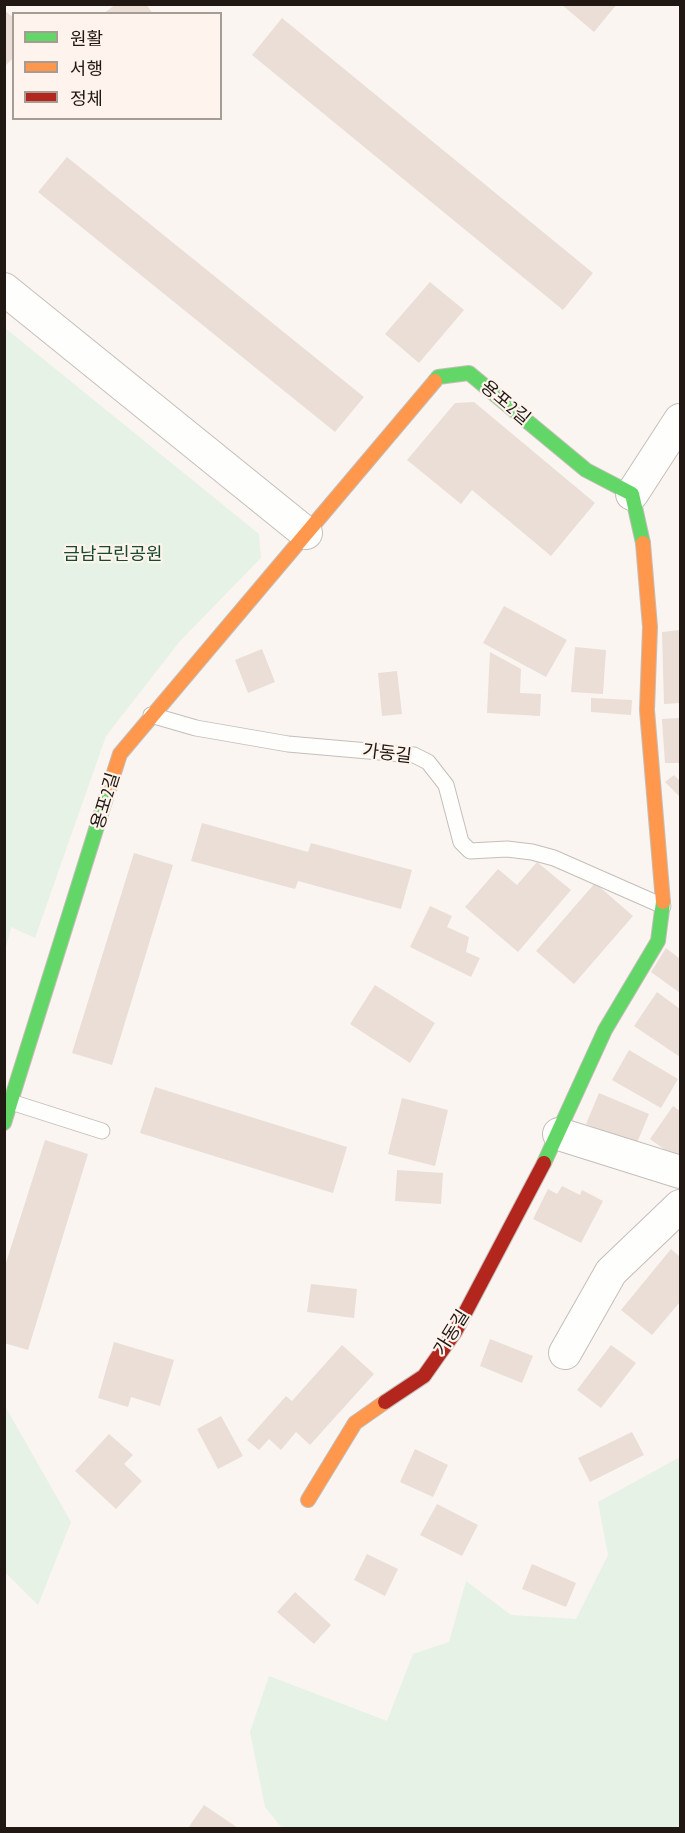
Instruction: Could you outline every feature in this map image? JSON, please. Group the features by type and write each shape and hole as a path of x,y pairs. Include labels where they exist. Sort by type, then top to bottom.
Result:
{"street":[{"path":"4,289 306,533"},
{"name":"용포2길","path":"4,1123 120,754 438,377 469,373 586,470 632,494"},
{"path":"632,494 681,420"},
{"name":"가동길","path":"308,1500 355,1423 424,1376 455,1332 559,1134 605,1030 658,941 663,906 648,710 650,627 642,530 632,494"},
{"path":"559,1134 681,1172"},
{"path":"565,1353 611,1272 681,1206"}],"lane":[{"name":"가동길","path":"151,716 196,728 288,744 414,756 428,762 446,785 461,842 470,851 507,849 555,858 663,906"},
{"path":"11,1102 102,1131"}],"green space":[{"name":"금남근린공원","path":"5,328 259,534 261,558 180,641 106,736 35,938 11,927 5,952"},
{"path":"5,1406 71,1522 38,1605 5,1572"},
{"path":"680,1457 680,1828 282,1828 265,1807 250,1732 269,1676 387,1721 413,1654 449,1642 466,1581 511,1615 576,1619 608,1555 598,1502"}],"building":[{"path":"116,4 146,4 152,12 106,12"},
{"path":"561,4 617,4 594,32"},
{"path":"4,10 12,16 12,59 4,67"},
{"path":"282,18 593,273 563,310 252,55"},
{"path":"67,157 364,397 335,432 38,192"},
{"path":"430,282 464,310 419,363 385,334"},
{"path":"474,402 595,503 551,556 472,490 461,504 407,460 455,403"},
{"path":"504,606 567,640 546,677 483,643"},
{"path":"680,630 680,703 664,704 662,632"},
{"path":"575,647 606,650 603,694 571,692"},
{"path":"262,649 275,682 248,693 235,660"},
{"path":"490,652 521,669 520,693 541,694 540,716 487,713"},
{"path":"397,671 402,714 382,716 378,673"},
{"path":"591,698 632,700 631,715 591,712"},
{"path":"680,718 680,763 665,763 662,719"},
{"path":"674,775 680,781 680,797 665,782"},
{"path":"202,823 308,852 311,843 412,870 401,909 298,881 295,889 191,861"},
{"path":"134,853 173,865 112,1065 72,1053"},
{"path":"537,862 571,890 518,952 465,907 498,869 517,885"},
{"path":"595,883 633,916 574,984 536,951"},
{"path":"430,906 452,916 447,927 469,937 466,952 480,958 471,977 410,947"},
{"path":"666,948 680,959 680,993 651,972"},
{"path":"375,985 435,1023 410,1063 350,1024"},
{"path":"657,992 680,1009 680,1057 634,1026"},
{"path":"629,1050 678,1079 661,1108 612,1080"},
{"path":"155,1087 347,1147 333,1193 140,1133"},
{"path":"599,1093 649,1114 636,1145 586,1124"},
{"path":"402,1098 448,1110 435,1166 388,1154"},
{"path":"673,1106 680,1111 679,1160 650,1139"},
{"path":"45,1140 88,1154 28,1350 4,1343 4,1269"},
{"path":"397,1170 443,1173 441,1204 395,1201"},
{"path":"562,1186 580,1195 582,1190 603,1201 581,1243 533,1219 548,1189 557,1194"},
{"path":"671,1249 680,1257 680,1302 652,1335 621,1310"},
{"path":"311,1284 357,1289 354,1318 307,1312"},
{"path":"490,1339 533,1356 522,1383 480,1366"},
{"path":"114,1342 174,1360 160,1406 131,1397 128,1407 98,1398"},
{"path":"342,1345 374,1374 310,1445 296,1432 281,1450 269,1439 259,1450 247,1440 286,1396 292,1401"},
{"path":"611,1345 636,1363 601,1408 577,1390"},
{"path":"221,1416 243,1456 218,1469 197,1429"},
{"path":"632,1432 644,1455 590,1482 578,1458"},
{"path":"109,1434 133,1455 124,1464 142,1481 116,1509 75,1471"},
{"path":"415,1449 448,1465 433,1497 400,1482"},
{"path":"437,1504 478,1525 462,1556 420,1535"},
{"path":"367,1554 398,1569 385,1596 354,1580"},
{"path":"532,1564 576,1583 566,1607 522,1589"},
{"path":"295,1592 331,1625 314,1644 277,1612"},
{"path":"204,1805 238,1828 188,1828"}],"traffic: fast":[{"path":"435,381 438,377 469,373 586,470 632,494 643,543"},
{"path":"4,1123 109,788"},
{"path":"544,1163 605,1030 658,941 663,902"}],"traffic: slow":[{"path":"109,788 120,754 435,381"},
{"path":"643,543 650,627 647,710 663,902"},
{"path":"308,1500 355,1423 385,1402"}],"traffic: jam":[{"path":"385,1402 424,1376 455,1332 544,1163"}]}
